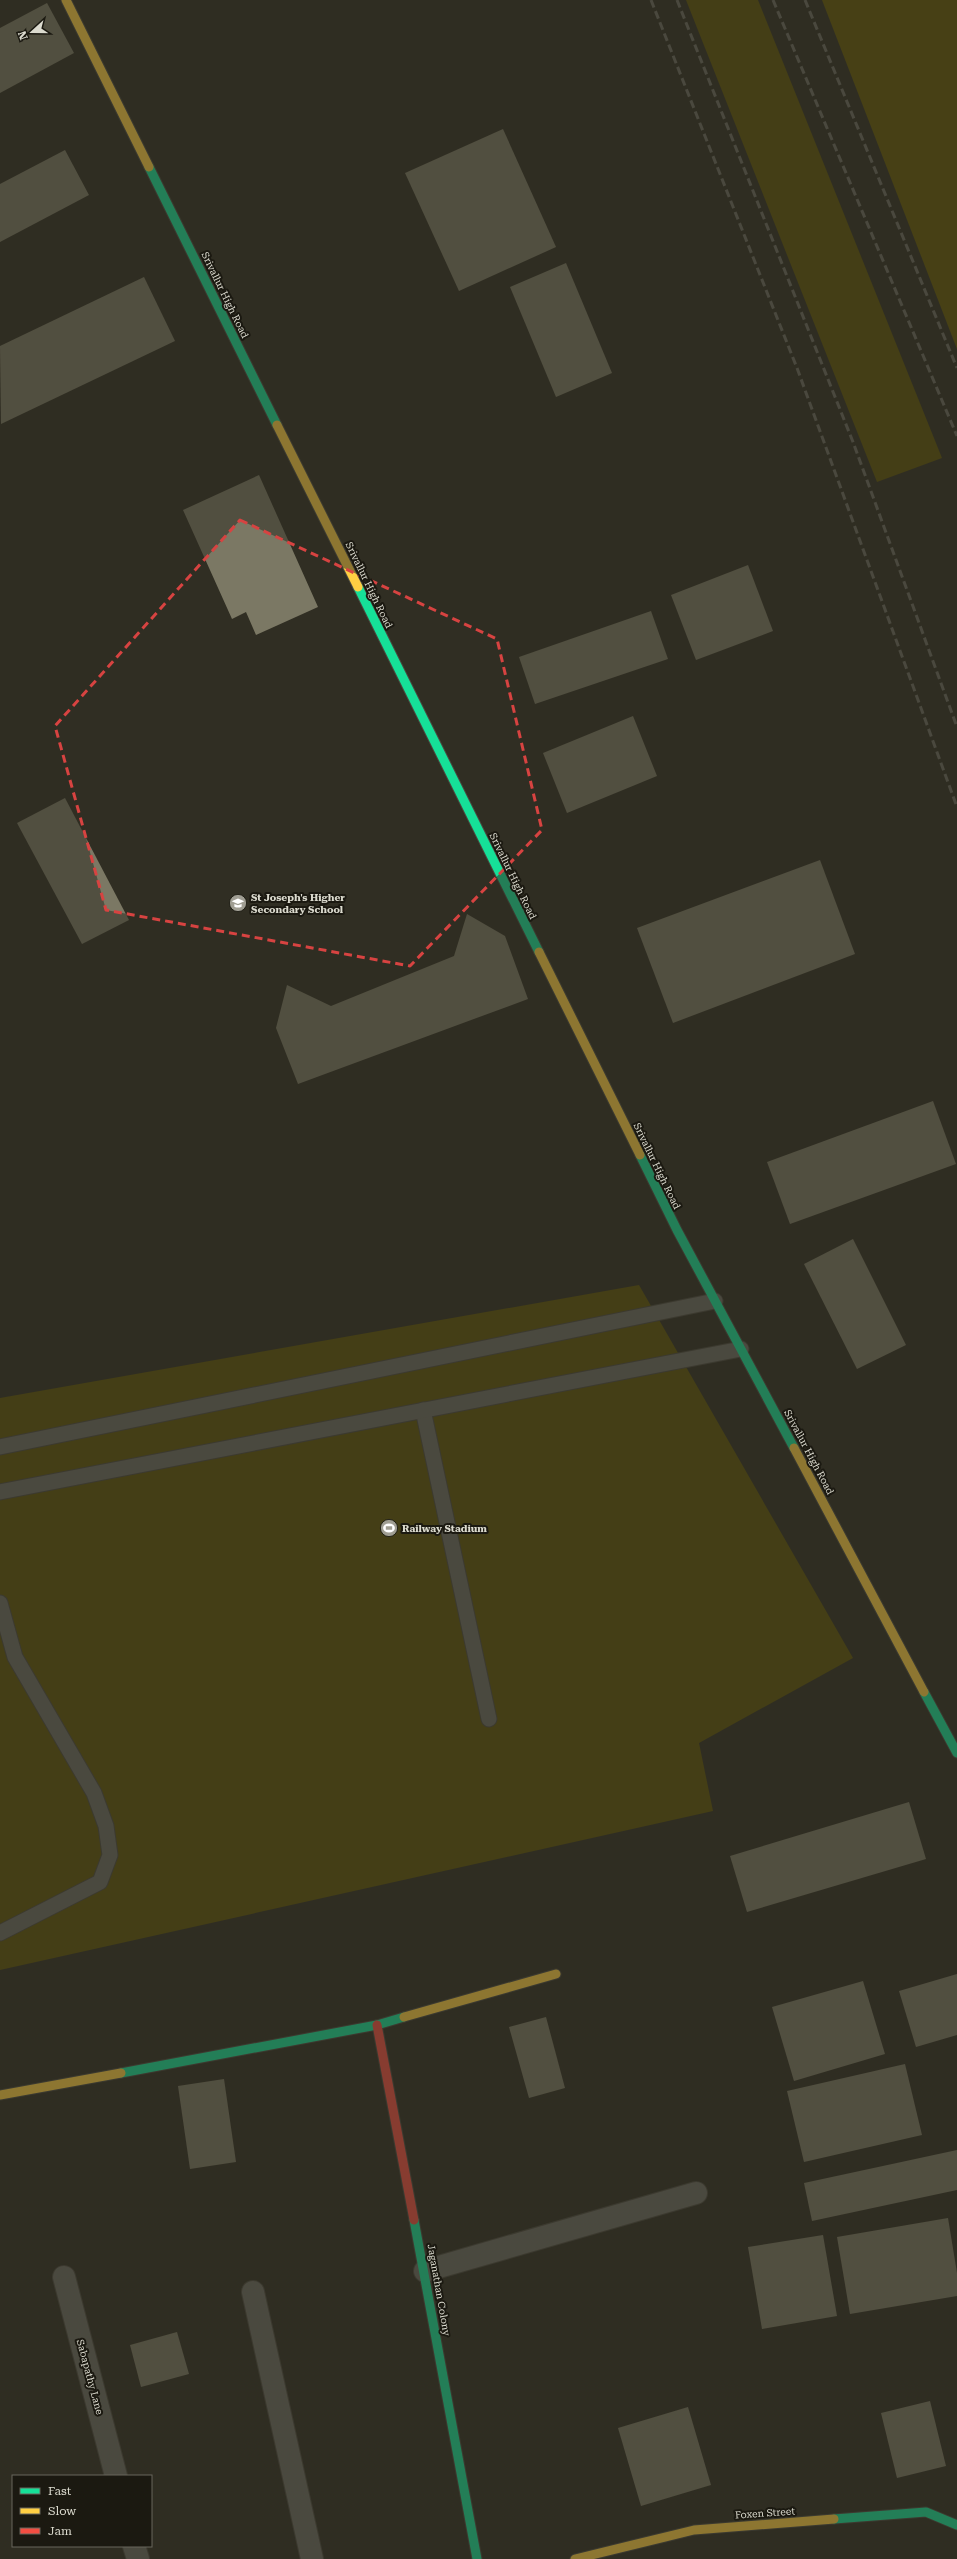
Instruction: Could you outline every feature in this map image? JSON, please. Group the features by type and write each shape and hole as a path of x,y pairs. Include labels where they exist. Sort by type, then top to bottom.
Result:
{"street":[{"name":"Srivallur High Road","path":"66,0 677,1230 957,1753"},
{"path":"0,2095 377,2025 556,1974"},
{"name":"Jaganathan Colony","path":"377,2025 425,2271 477,2559"},
{"path":"425,2271 696,2193"},
{"name":"Sabapathy Lane","path":"64,2277 116,2475"},
{"path":"253,2292 312,2559"},
{"name":"Foxen Street","path":"575,2559 694,2530 926,2512 957,2525"},
{"path":"134,2547 138,2559"}],"lane":[{"path":"0,1447 715,1301"},
{"path":"0,1492 741,1349"},
{"path":"423,1410 489,1719"},
{"path":"0,1603 15,1657 94,1793 106,1826 110,1855 100,1882 0,1933"}],"highlighted area":[{"path":"240,520 497,639 542,830 410,966 106,910 55,726"}],"shaded area":[{"path":"686,0 758,0 942,458 877,482"},
{"path":"822,0 957,0 957,349"},
{"name":"Railway Stadium","path":"639,1285 853,1658 699,1743 713,1811 0,1970 0,1398"}],"building":[{"path":"47,3 74,53 0,93 0,28"},
{"path":"503,129 556,247 459,291 405,173"},
{"path":"65,150 89,195 0,242 0,184"},
{"path":"566,263 612,373 556,397 510,287"},
{"path":"144,277 175,341 1,424 0,346"},
{"path":"259,475 318,607 256,635 246,612 232,619 183,510"},
{"path":"748,565 773,631 696,660 671,595"},
{"path":"651,611 668,659 535,704 519,657"},
{"path":"633,716 657,776 567,813 543,753"},
{"path":"65,798 129,920 82,944 17,823"},
{"path":"820,860 855,954 673,1023 637,928"},
{"path":"467,914 505,936 528,999 298,1084 276,1028 287,985 331,1006 454,956"},
{"path":"933,1101 956,1164 790,1224 767,1162"},
{"path":"853,1239 906,1345 857,1369 804,1264"},
{"path":"909,1802 926,1859 747,1912 730,1856"},
{"path":"957,1974 957,2035 916,2047 899,1991"},
{"path":"863,1981 885,2054 794,2081 772,2007"},
{"path":"546,2017 565,2088 529,2098 509,2027"},
{"path":"905,2064 922,2135 804,2162 787,2091"},
{"path":"224,2079 236,2162 190,2169 178,2086"},
{"path":"957,2150 957,2190 812,2221 804,2183"},
{"path":"948,2218 957,2273 957,2296 850,2314 837,2237"},
{"path":"823,2235 837,2316 762,2329 748,2247"},
{"path":"177,2332 189,2374 141,2387 130,2345"},
{"path":"930,2401 946,2466 897,2478 881,2413"},
{"path":"688,2407 711,2485 641,2506 618,2428"}],"railway":[{"path":"651,0 797,368 957,807"},
{"path":"677,0 853,442 957,727"},
{"path":"773,0 957,436"},
{"path":"805,0 957,368"}],"traffic: fast":[{"path":"149,167 277,425"},
{"path":"358,587 539,952"},
{"path":"640,1155 677,1230 794,1448"},
{"path":"924,1692 957,1753"},
{"path":"121,2073 377,2025 404,2017"},
{"path":"414,2220 477,2559"},
{"path":"834,2519 926,2512 957,2525"}],"traffic: slow":[{"path":"66,0 149,167"},
{"path":"277,425 358,587"},
{"path":"539,952 640,1155"},
{"path":"794,1448 924,1692"},
{"path":"404,2017 556,1974"},
{"path":"0,2095 121,2073"},
{"path":"575,2559 694,2530 834,2519"}],"traffic: jam":[{"path":"377,2025 414,2220"}],"place":[{"name":"St Joseph's Higher Secondary School","path":"238,903"},
{"name":"Railway Stadium","path":"389,1528"}]}
